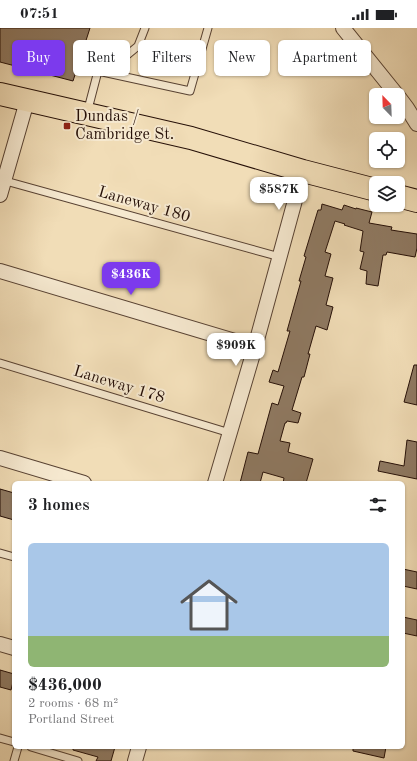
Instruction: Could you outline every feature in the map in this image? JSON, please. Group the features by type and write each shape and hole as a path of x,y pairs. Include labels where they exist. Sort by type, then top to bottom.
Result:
{"main road":[{"path":"0,94 191,138 303,171 369,188"},
{"path":"405,198 417,201"}],"street":[{"path":"343,28 392,88"},
{"path":"0,195 2,180 27,101"},
{"path":"405,105 417,124"},
{"path":"216,481 255,347 303,171"},
{"path":"0,271 255,347"},
{"path":"0,458 77,481"},
{"path":"0,644 12,647"},
{"path":"135,761 138,749"}],"lane":[{"path":"130,53 138,46 145,28"},
{"path":"121,76 190,91 208,28"},
{"path":"86,115 97,76"},
{"name":"Laneway 180","path":"2,180 280,257"},
{"name":"Laneway 178","path":"0,363 230,433"},
{"path":"0,553 12,556"},
{"path":"0,738 12,741"},
{"path":"14,761 17,749"},
{"path":"38,749 78,761"}],"building":[{"path":"0,28 90,28 86,40 73,40 73,76 75,76 73,81 54,76 65,76 65,40 12,40 12,65 0,62"},
{"path":"322,204 342,210 344,205 372,212 369,223 392,227 391,230 417,234 417,248 415,257 387,252 386,255 383,255 378,286 366,284 367,271 360,269 364,252 360,251 363,231 335,221 325,252 331,254 325,276 333,278 326,305 333,307 327,330 316,326 308,354 310,354 304,377 302,377 292,410 301,413 298,423 287,421 285,423 280,441 290,443 288,452 313,459 307,481 283,481 284,478 263,472 261,481 241,481 248,452 258,454 272,403 278,405 284,386 269,382 273,370 278,372 290,331 287,331 301,281 299,281 306,257 304,256 318,210 321,210"},
{"path":"414,365 417,365 417,405 404,402"},
{"path":"407,440 417,442 417,479 378,471 380,461 404,466"},
{"path":"0,489 12,492 12,519 0,516"},
{"path":"405,569 417,572 417,589 405,586"},
{"path":"405,617 417,620 417,636 405,633"},
{"path":"0,670 12,673 11,690 0,687"},
{"path":"114,749 111,761 96,761 98,757 73,750"},
{"path":"353,749 386,749 384,758 353,751"}],"place":[{"name":"Dundas / Cambridge St.","path":"67,126"}]}
